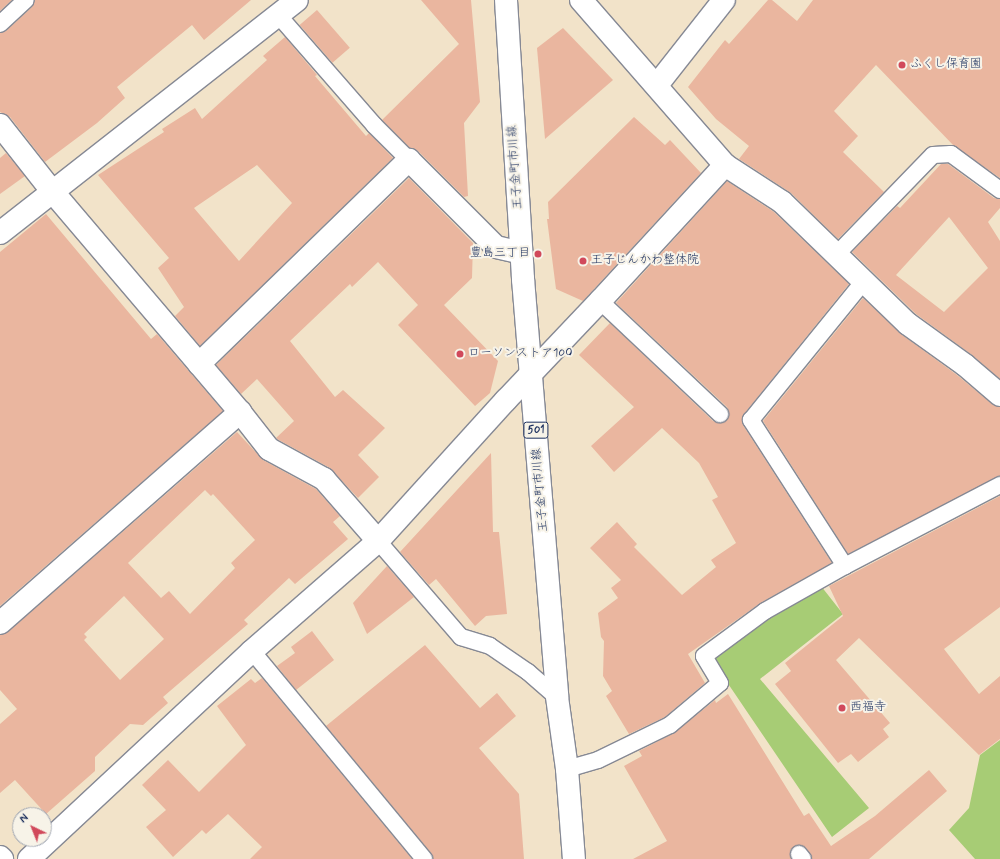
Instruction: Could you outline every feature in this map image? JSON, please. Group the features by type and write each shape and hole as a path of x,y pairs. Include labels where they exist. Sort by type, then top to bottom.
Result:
{"street":[{"path":"0,233 279,16 297,0"},
{"name":"王子金町市川線","path":"506,0 521,253 558,697 567,769 574,859"},
{"path":"581,0 657,85 725,165 782,202 908,324 965,365 1000,395"},
{"path":"657,85 724,0"},
{"path":"0,125 52,192 240,412 269,449 324,479 378,541"},
{"path":"199,364 409,160 496,247 521,253"},
{"path":"29,859 252,651 378,541 531,373 600,301 725,165"},
{"path":"0,623 240,412"}],"lane":[{"path":"0,24 26,0"},
{"path":"279,16 374,125 409,160"},
{"path":"837,254 934,155 951,154 1000,190"},
{"path":"845,566 751,420 863,282"},
{"path":"600,301 720,414"},
{"path":"567,769 598,760 670,725 720,683 704,656 765,611 845,566 1000,485"},
{"path":"378,541 461,637 490,646 528,672 558,697"},
{"path":"252,651 424,859"}],"green space":[{"path":"821,586 843,614 760,679 869,808 832,837 712,660 767,617"},
{"path":"1000,740 1000,859 975,859 949,830 969,808 980,755"}],"building":[{"path":"0,0 12,0 0,11"},
{"path":"35,0 251,0 204,40 192,25 117,87 125,98 97,123 45,162 10,117 0,112 0,33 6,31 32,7"},
{"path":"421,0 471,0 480,102 464,123 468,196 464,197 418,151 410,148 382,120 459,44"},
{"path":"768,0 772,0 797,21 813,0 1000,0 1000,178 954,146 876,65 834,111 858,136 843,152 884,192 838,239 791,193 739,159 749,146 716,119 688,87 725,40 729,44"},
{"path":"317,10 350,48 332,63 300,25"},
{"path":"563,28 613,80 545,139 537,48"},
{"path":"285,37 317,75 315,76 366,136 369,133 393,158 200,346 175,316 184,307 158,268 169,258 98,175 164,132 162,129 195,108 202,119 267,60 263,56","holes":["257,165 292,203 239,261 194,208"]},
{"path":"634,117 665,145 670,140 701,173 583,301 556,289 547,219 549,219 548,202"},
{"path":"6,153 25,176 0,194 0,158"},
{"path":"941,164 948,164 994,198 1000,199 1000,208 988,222 1000,241 1000,379 972,355 916,314 852,252 897,206 900,208","holes":["949,217 988,268 944,312 896,275"]},
{"path":"409,178 473,243 472,278 444,305 498,361 490,393 475,406 398,325 418,305 378,262 352,287 350,284 290,341 335,397 343,390 385,428 358,455 379,477 358,498 330,468 276,438 294,421 257,379 241,394 216,365"},
{"path":"727,181 774,212 849,284 744,414 742,419 743,425 832,563 762,602 688,654 705,683 665,717 629,734 606,696 612,691 603,676 604,641 601,637 598,613 618,598 611,588 621,580 590,548 617,522 637,544 634,547 682,595 716,567 711,560 736,543 712,500 718,497 699,463 662,428 614,472 591,446 634,407 579,355 610,323 713,421 722,423 727,420 729,412 727,407 616,303"},
{"path":"46,214 151,339 157,334 223,411 0,606 0,252"},
{"path":"863,298 901,334 957,375 992,404 1000,407 1000,476 848,554 763,421"},
{"path":"237,432 263,460 316,489 340,516 333,522 348,539 295,584 289,578 244,620 248,624 163,697 168,703 143,725 130,724 95,757 95,771 52,809 52,807 40,807 15,780 0,793 0,724 17,709 0,690 0,635 8,632","holes":["205,490 211,496 213,494 255,540 231,563 235,568 190,614 169,591 161,598 128,563","124,596 164,639 120,680 84,640 87,637 84,634"]},
{"path":"491,453 493,532 499,532 507,614 486,616 475,626 436,579 429,585 400,552"},
{"path":"1000,496 1000,607 944,649 979,694 1000,676 1000,739 979,755 859,638 836,660 890,723 883,729 889,737 858,762 851,754 838,763 775,684 791,671 785,663 843,616 829,586"},
{"path":"387,566 414,597 367,634 353,603"},
{"path":"312,631 334,660 296,690 277,666 295,653 291,647"},
{"path":"425,645 480,708 497,693 516,716 479,748 519,794 524,859 433,859 431,853 326,726"},
{"path":"262,678 412,859 250,859 262,847 228,814 206,834 202,830 173,857 146,827 166,810 142,785 168,760 199,792 246,745 217,706 251,679 255,683"},
{"path":"728,694 804,816 809,813 831,846 875,816 929,770 947,791 869,859 812,859 806,848 798,845 790,850 791,859 633,859 667,841 624,766 642,756 639,751 674,733 715,700 716,703"}],"place":[{"name":"ふくし保育園","path":"902,65"},
{"name":"豊島三丁目","path":"538,254"},
{"name":"王子じんかわ整体院","path":"583,261"},
{"name":"ローソンストア100","path":"460,354"},
{"name":"西福寺","path":"842,708"}]}
